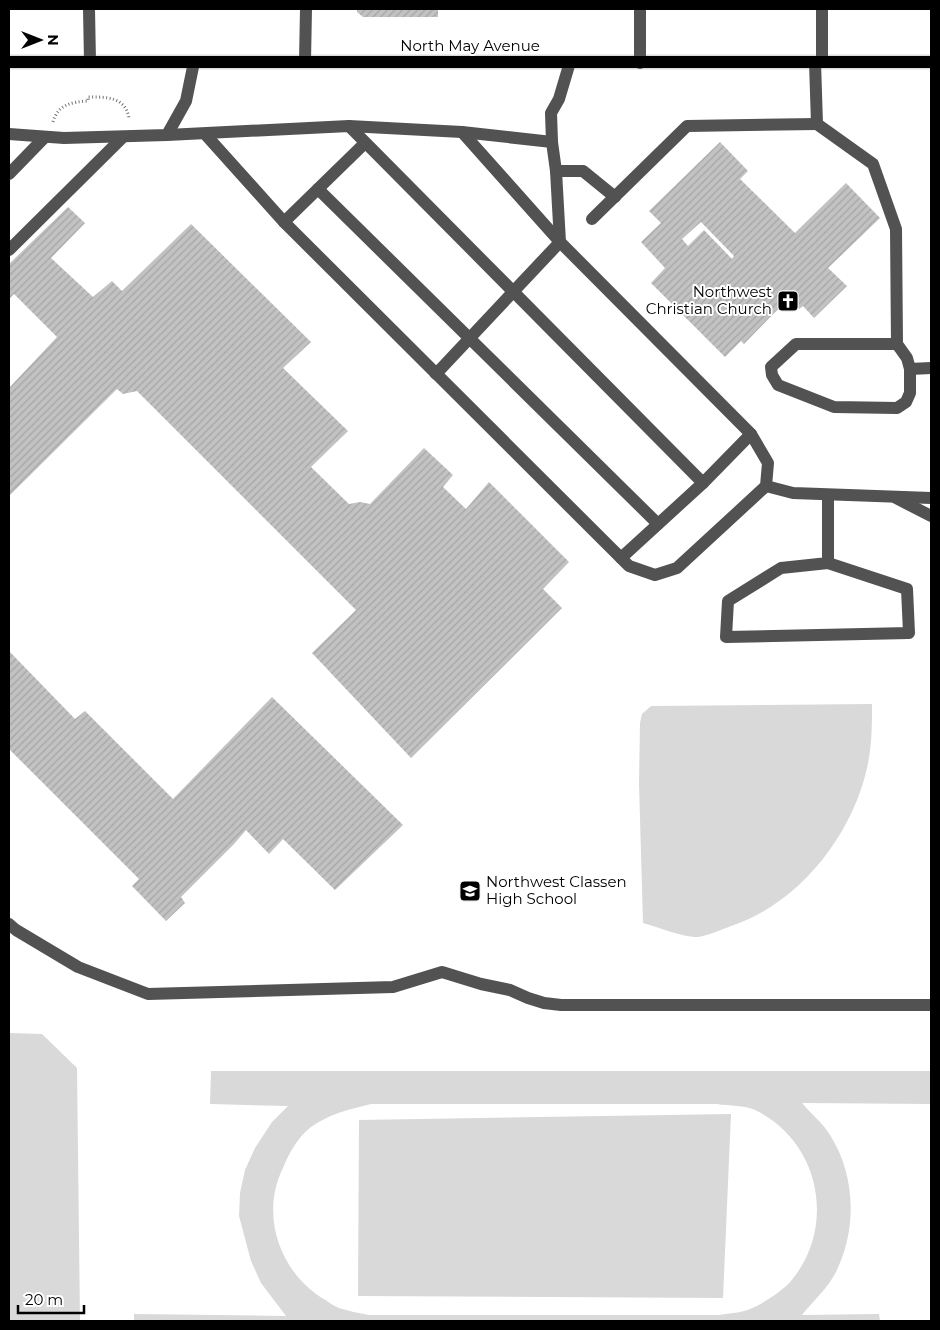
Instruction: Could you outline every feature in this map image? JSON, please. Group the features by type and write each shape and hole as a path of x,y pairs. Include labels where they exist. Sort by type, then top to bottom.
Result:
{"main road":[{"name":"North May Avenue","path":"9,62 931,62"}],"street":[{"path":"89,9 90,62"},
{"path":"305,61 306,9"},
{"path":"640,9 640,63"},
{"path":"817,124 822,9"},
{"path":"167,136 186,101 194,62"},
{"path":"436,374 560,242 551,113 559,99 570,62"},
{"path":"592,219 687,126 817,124 873,164 896,229 898,344 907,358 910,368 910,393 906,402 897,408 834,407 778,384 772,375 771,367 796,344 898,344"},
{"path":"9,134 64,138 167,136 350,126 462,132 552,142"},
{"path":"350,126 703,484"},
{"path":"205,134 284,222 620,558 629,566 655,575 677,568 766,486 768,463 751,434 560,242 462,132"},
{"path":"9,174 45,137"},
{"path":"9,250 123,137"},
{"path":"284,222 365,143"},
{"path":"556,171 583,171 615,197"},
{"path":"318,189 658,524"},
{"path":"910,368 931,368"},
{"path":"620,558 703,484 751,434"},
{"path":"766,486 793,493 931,498"},
{"path":"828,495 828,563"},
{"path":"893,496 931,516"},
{"path":"828,563 907,589 909,633 726,637 728,601 781,568 828,563"},
{"path":"9,924 78,967 148,994 393,987 442,972 481,984 510,990 544,1003 561,1005 931,1005"}],"path":[{"path":"52,123 59,109 66,104 88,101 88,96 110,97 119,100 129,118"}],"shaded area":[{"path":"872,704 870,752 860,793 836,841 820,863 801,883 781,900 758,914 703,936 682,935 643,923 639,783 640,723 642,714 651,706"},
{"path":"9,1033 42,1034 77,1068 80,1321 9,1321"},
{"path":"211,1071 931,1071 931,1104 802,1103 827,1131 839,1151 849,1185 851,1203 848,1238 836,1272 825,1289 802,1315 879,1314 880,1321 134,1321 134,1314 286,1316 261,1283 251,1261 239,1216 240,1193 245,1170 255,1148 272,1122 288,1106 210,1104","holes":["371,1104 717,1104 751,1108 777,1124 795,1142 807,1163 815,1186 817,1211 814,1235 805,1259 791,1281 783,1289 766,1301 747,1310 720,1315 369,1315 337,1307 307,1287 285,1257 278,1240 273,1204 276,1186 285,1162 298,1140 311,1127 332,1115 348,1110"]},
{"path":"731,1114 723,1298 358,1296 359,1120"}],"building":[{"path":"357,9 438,9 438,17 363,17 357,12"},
{"path":"720,142 748,171 740,179 795,233 846,183 880,218 828,268 847,286 814,318 803,306 799,309 793,303 791,305 786,301 744,344 741,341 725,357 651,283 665,268 641,242 661,223 649,211","holes":["701,222 734,256 732,259 704,230 688,246 682,239"]},
{"path":"68,207 85,223 51,258 93,297 112,281 122,291 191,224 311,342 283,368 348,431 311,467 349,504 360,502 370,504 424,448 453,475 443,487 466,509 489,482 569,562 543,589 562,608 411,758 312,653 356,610 137,391 123,394 117,389 9,496 9,388 57,337 14,294 9,299 9,264"},
{"path":"9,651 75,719 85,711 173,799 272,697 403,825 335,890 283,839 269,854 246,830 181,897 185,903 166,921 132,886 139,879 9,749"}],"place":[{"name":"Northwest Christian Church","path":"788,301"},
{"name":"Northwest Classen High School","path":"470,891"}]}
